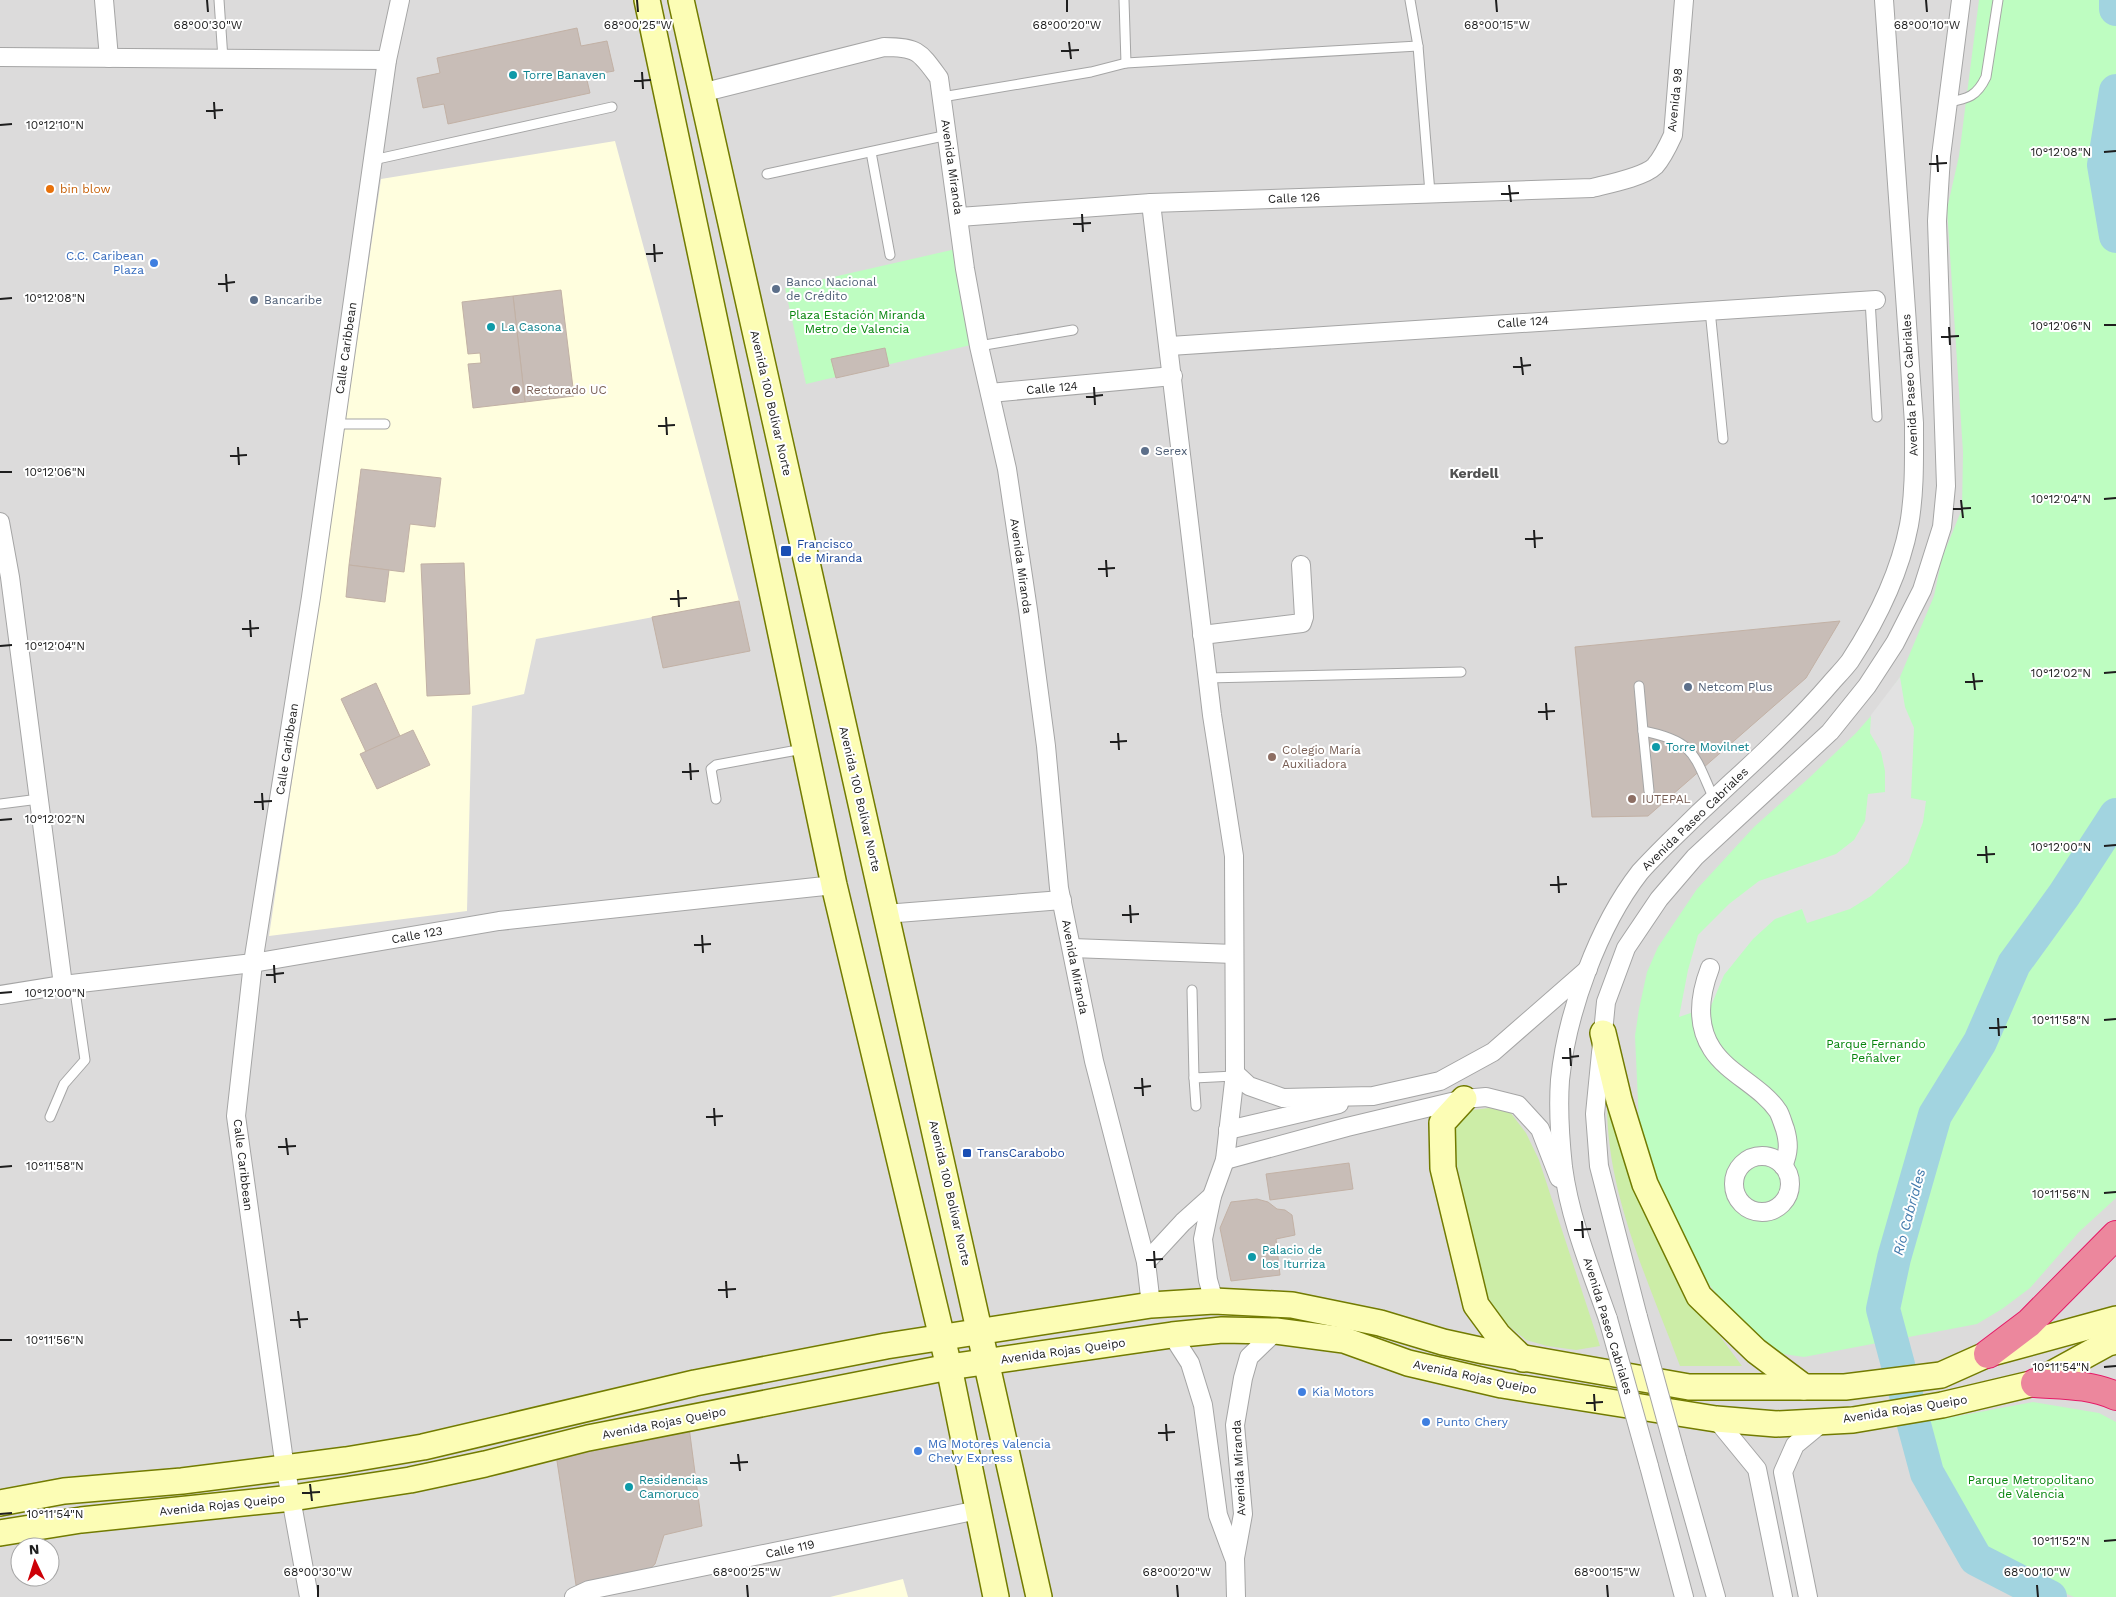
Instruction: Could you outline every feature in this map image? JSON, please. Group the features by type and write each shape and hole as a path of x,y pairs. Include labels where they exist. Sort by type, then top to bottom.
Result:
{"highway":[{"path":"1988,1354 2029,1323 2116,1235"},
{"path":"2035,1383 2078,1385 2102,1390 2116,1396"}],"street":[{"path":"104,0 109,58"},
{"name":"Calle Caribbean","path":"309,1597 282,1445 236,1116 253,963 311,596 387,60 400,0"},
{"path":"647,0 834,885 949,1367 996,1597"},
{"name":"Avenida 100 Bolívar Norte","path":"681,0 886,914 989,1362 1039,1597"},
{"name":"Avenida 98","path":"1628,179 1654,167 1665,152 1673,134 1684,0"},
{"name":"Avenida Paseo Cabriales","path":"1684,1597 1608,1320 1570,1207 1563,1167 1560,1083 1565,1042 1598,943 1617,907 1641,871 1811,706 1849,662 1888,589 1909,526 1913,487 1914,423 1884,0"},
{"path":"1716,1597 1638,1317 1599,1166 1595,1114 1606,1002 1626,948 1659,899 1695,857 1830,732 1867,686 1895,643 1922,590 1942,527 1946,486 1937,221 1941,156 1960,0"},
{"name":"Avenida Miranda","path":"701,93 876,49 907,48 923,55 939,78 979,346 1007,469 1046,746 1062,900 1094,1061 1146,1262 1150,1305"},
{"path":"0,57 387,60"},
{"name":"Calle 126","path":"959,217 1152,202 1592,188 1628,179"},
{"path":"1152,202 1207,678 1234,856 1234,1075 1225,1160 1212,1196 1203,1239 1208,1280 1214,1300"},
{"name":"Calle 124","path":"1170,346 1873,300"},
{"name":"Calle 124","path":"990,394 1173,376"},
{"path":"0,522 10,577 39,799 69,985"},
{"path":"1202,636 1294,626 1302,623 1304,617 1301,565"},
{"name":"Calle 123","path":"0,995 253,963 499,921 834,885"},
{"path":"886,914 1062,900"},
{"path":"1072,948 1234,954"},
{"path":"1710,968 1702,990 1700,1012 1705,1033 1712,1048 1721,1059 1757,1090 1778,1112 1789,1143 1788,1156 1783,1166"},
{"path":"1228,1130 1440,1081 1493,1052 1588,969"},
{"path":"1603,1033 1618,1100 1645,1184 1699,1296 1756,1351 1804,1387"},
{"path":"1234,1075 1250,1086 1283,1098 1373,1096"},
{"path":"1225,1160 1347,1127 1464,1099 1486,1097 1518,1105 1540,1129 1570,1207"},
{"path":"1464,1099 1442,1123 1443,1168 1476,1305 1498,1335 1523,1359"},
{"path":"1146,1262 1183,1222 1212,1196"},
{"path":"0,1503 64,1491 182,1481 346,1460 423,1447 695,1383 942,1337 1150,1305 1214,1300 1292,1305 1380,1323 1443,1342 1523,1359 1689,1387 1845,1387 1941,1375 1988,1354 2116,1319"},
{"name":"Avenida Rojas Queipo","path":"0,1534 81,1520 292,1498 410,1480 485,1464 588,1438 949,1367 1172,1335 1222,1330 1276,1330 1344,1340 1408,1363 1502,1385 1716,1418 1776,1424 1854,1420 1942,1406 2035,1383 2108,1343 2116,1341"},
{"name":"Avenida Miranda","path":"1236,1597 1234,1558 1243,1514 1235,1425 1243,1378 1249,1357 1276,1330"},
{"name":"Avenida Miranda","path":"1172,1335 1190,1362 1203,1405 1218,1515 1234,1558"},
{"path":"1716,1418 1757,1469 1783,1597"},
{"path":"1808,1597 1784,1472 1795,1445 1824,1421"},
{"name":"Calle 119","path":"574,1597 590,1590 978,1510"}],"lane":[{"path":"219,0 223,59"},
{"path":"1124,0 1126,63"},
{"path":"1410,0 1418,46 1430,193"},
{"path":"1948,102 1975,94 1986,77 1998,0"},
{"path":"942,97 1091,72 1126,63 1418,46"},
{"path":"373,160 612,108"},
{"path":"767,174 948,136"},
{"path":"871,152 890,254"},
{"path":"1873,300 1877,417"},
{"path":"1710,310 1723,439"},
{"path":"979,346 1074,330"},
{"path":"336,424 385,424"},
{"path":"1207,678 1461,672"},
{"path":"1639,686 1649,791"},
{"path":"1643,731 1667,736 1682,743 1693,754 1714,799"},
{"path":"716,799 711,770 716,765 806,749"},
{"path":"0,804 39,799"},
{"path":"50,1117 64,1084 85,1060 69,985"},
{"path":"1192,990 1196,1106"},
{"path":"1194,1078 1234,1075"}],"shaded area":[{"path":"0,0 2116,0 2116,1597 0,1597"},
{"name":"Rectorado UC","path":"615,141 739,601 536,639 524,694 472,706 467,911 269,936 381,179"},
{"path":"1900,677 1905,707 1914,728 1911,798 1926,801 1923,822 1908,863 1871,896 1850,909 1807,923 1802,909 1775,919 1753,939 1724,975 1711,1006 1679,1017 1688,970 1698,935 1729,904 1759,881 1836,854 1854,840 1865,821 1868,794 1885,792 1885,771 1881,752 1870,733 1871,715"},
{"path":"903,1579 908,1597 830,1597"}],"green space":[{"name":"Parque Fernando Peñalver","path":"1979,0 2116,0 2116,1198 2079,1232 2030,1288 2002,1309 1977,1324 1804,1357 1777,1353 1723,1302 1703,1277 1666,1208 1639,1123 1635,1036 1647,972 1658,947 1697,889 1754,827 1856,733 1878,708 1900,677 1934,596 1942,558 1962,509 1963,452 1947,209 1959,156"},
{"name":"Plaza Estación Miranda Metro de Valencia","path":"956,249 975,344 806,384 785,288"},
{"path":"1607,1105 1713,1327 1742,1366 1680,1366 1643,1271 1622,1205 1609,1139"},
{"path":"1489,1108 1510,1112 1526,1133 1539,1160 1600,1346 1576,1350 1547,1346 1526,1340 1509,1326 1497,1312 1484,1290 1454,1150 1454,1129 1459,1117 1473,1110"},
{"name":"Parque Metropolitano de Valencia","path":"2033,1402 2099,1413 2116,1422 2116,1597 2074,1597 1967,1552 1918,1453 1910,1425"}],"building":[{"name":"Torre Banaven","path":"577,28 581,46 607,41 614,71 586,76 590,93 448,124 444,104 423,108 417,78 440,73 437,58"},
{"path":"561,290 574,396 525,402 513,296"},
{"name":"La Casona","path":"513,296 525,402 473,408 468,364 481,363 480,353 468,354 462,302"},
{"path":"885,348 889,366 836,378 831,359"},
{"path":"361,469 441,478 435,527 410,524 404,572 349,565"},
{"path":"464,563 470,694 427,696 421,564"},
{"path":"349,565 389,570 385,602 346,597"},
{"path":"739,601 750,651 663,668 652,617"},
{"name":"Torre Movilnet","path":"1840,621 1806,678 1648,816 1592,817 1575,647"},
{"path":"376,683 400,736 366,752 341,699"},
{"path":"413,730 430,765 377,789 360,754"},
{"path":"1349,1163 1353,1189 1270,1200 1266,1174"},
{"name":"Palacio de los Iturriza","path":"1257,1199 1268,1202 1277,1209 1285,1210 1292,1215 1295,1235 1276,1239 1280,1275 1231,1281 1220,1228 1231,1202"},
{"name":"Residencias Camoruco","path":"689,1427 702,1526 664,1535 655,1564 645,1573 576,1585 555,1448"}],"waterway":[{"name":"Río Cabriales","path":"2116,0 2116,9"},
{"name":"Río Cabriales","path":"2116,91 2104,165 2116,236"},
{"name":"Río Cabriales","path":"2050,1597 1976,1559 1927,1473 1883,1309 1894,1258 1935,1115 1980,1042 2014,964 2064,895 2116,815"}],"place":[{"name":"Torre Banaven","path":"513,75"},
{"name":"bin blow","path":"50,189"},
{"name":"C.C. Caribean Plaza","path":"154,263"},
{"name":"Banco Nacional de Crédito","path":"776,289"},
{"name":"Bancaribe","path":"254,300"},
{"name":"La Casona","path":"491,327"},
{"name":"Rectorado UC","path":"516,390"},
{"name":"Serex","path":"1145,451"},
{"name":"Francisco de Miranda","path":"786,551"},
{"name":"Netcom Plus","path":"1688,687"},
{"name":"Torre Movilnet","path":"1656,747"},
{"name":"Colegio María Auxiliadora","path":"1272,757"},
{"name":"IUTEPAL","path":"1632,799"},
{"name":"TransCarabobo","path":"967,1153"},
{"name":"Palacio de los Iturriza","path":"1252,1257"},
{"name":"Kia Motors","path":"1302,1392"},
{"name":"Punto Chery","path":"1426,1422"},
{"name":"MG Motores Valencia Chevy Express","path":"918,1451"},
{"name":"Residencias Camoruco","path":"629,1487"}],"district":[{"name":"Kerdell","path":"1474,473"}]}
